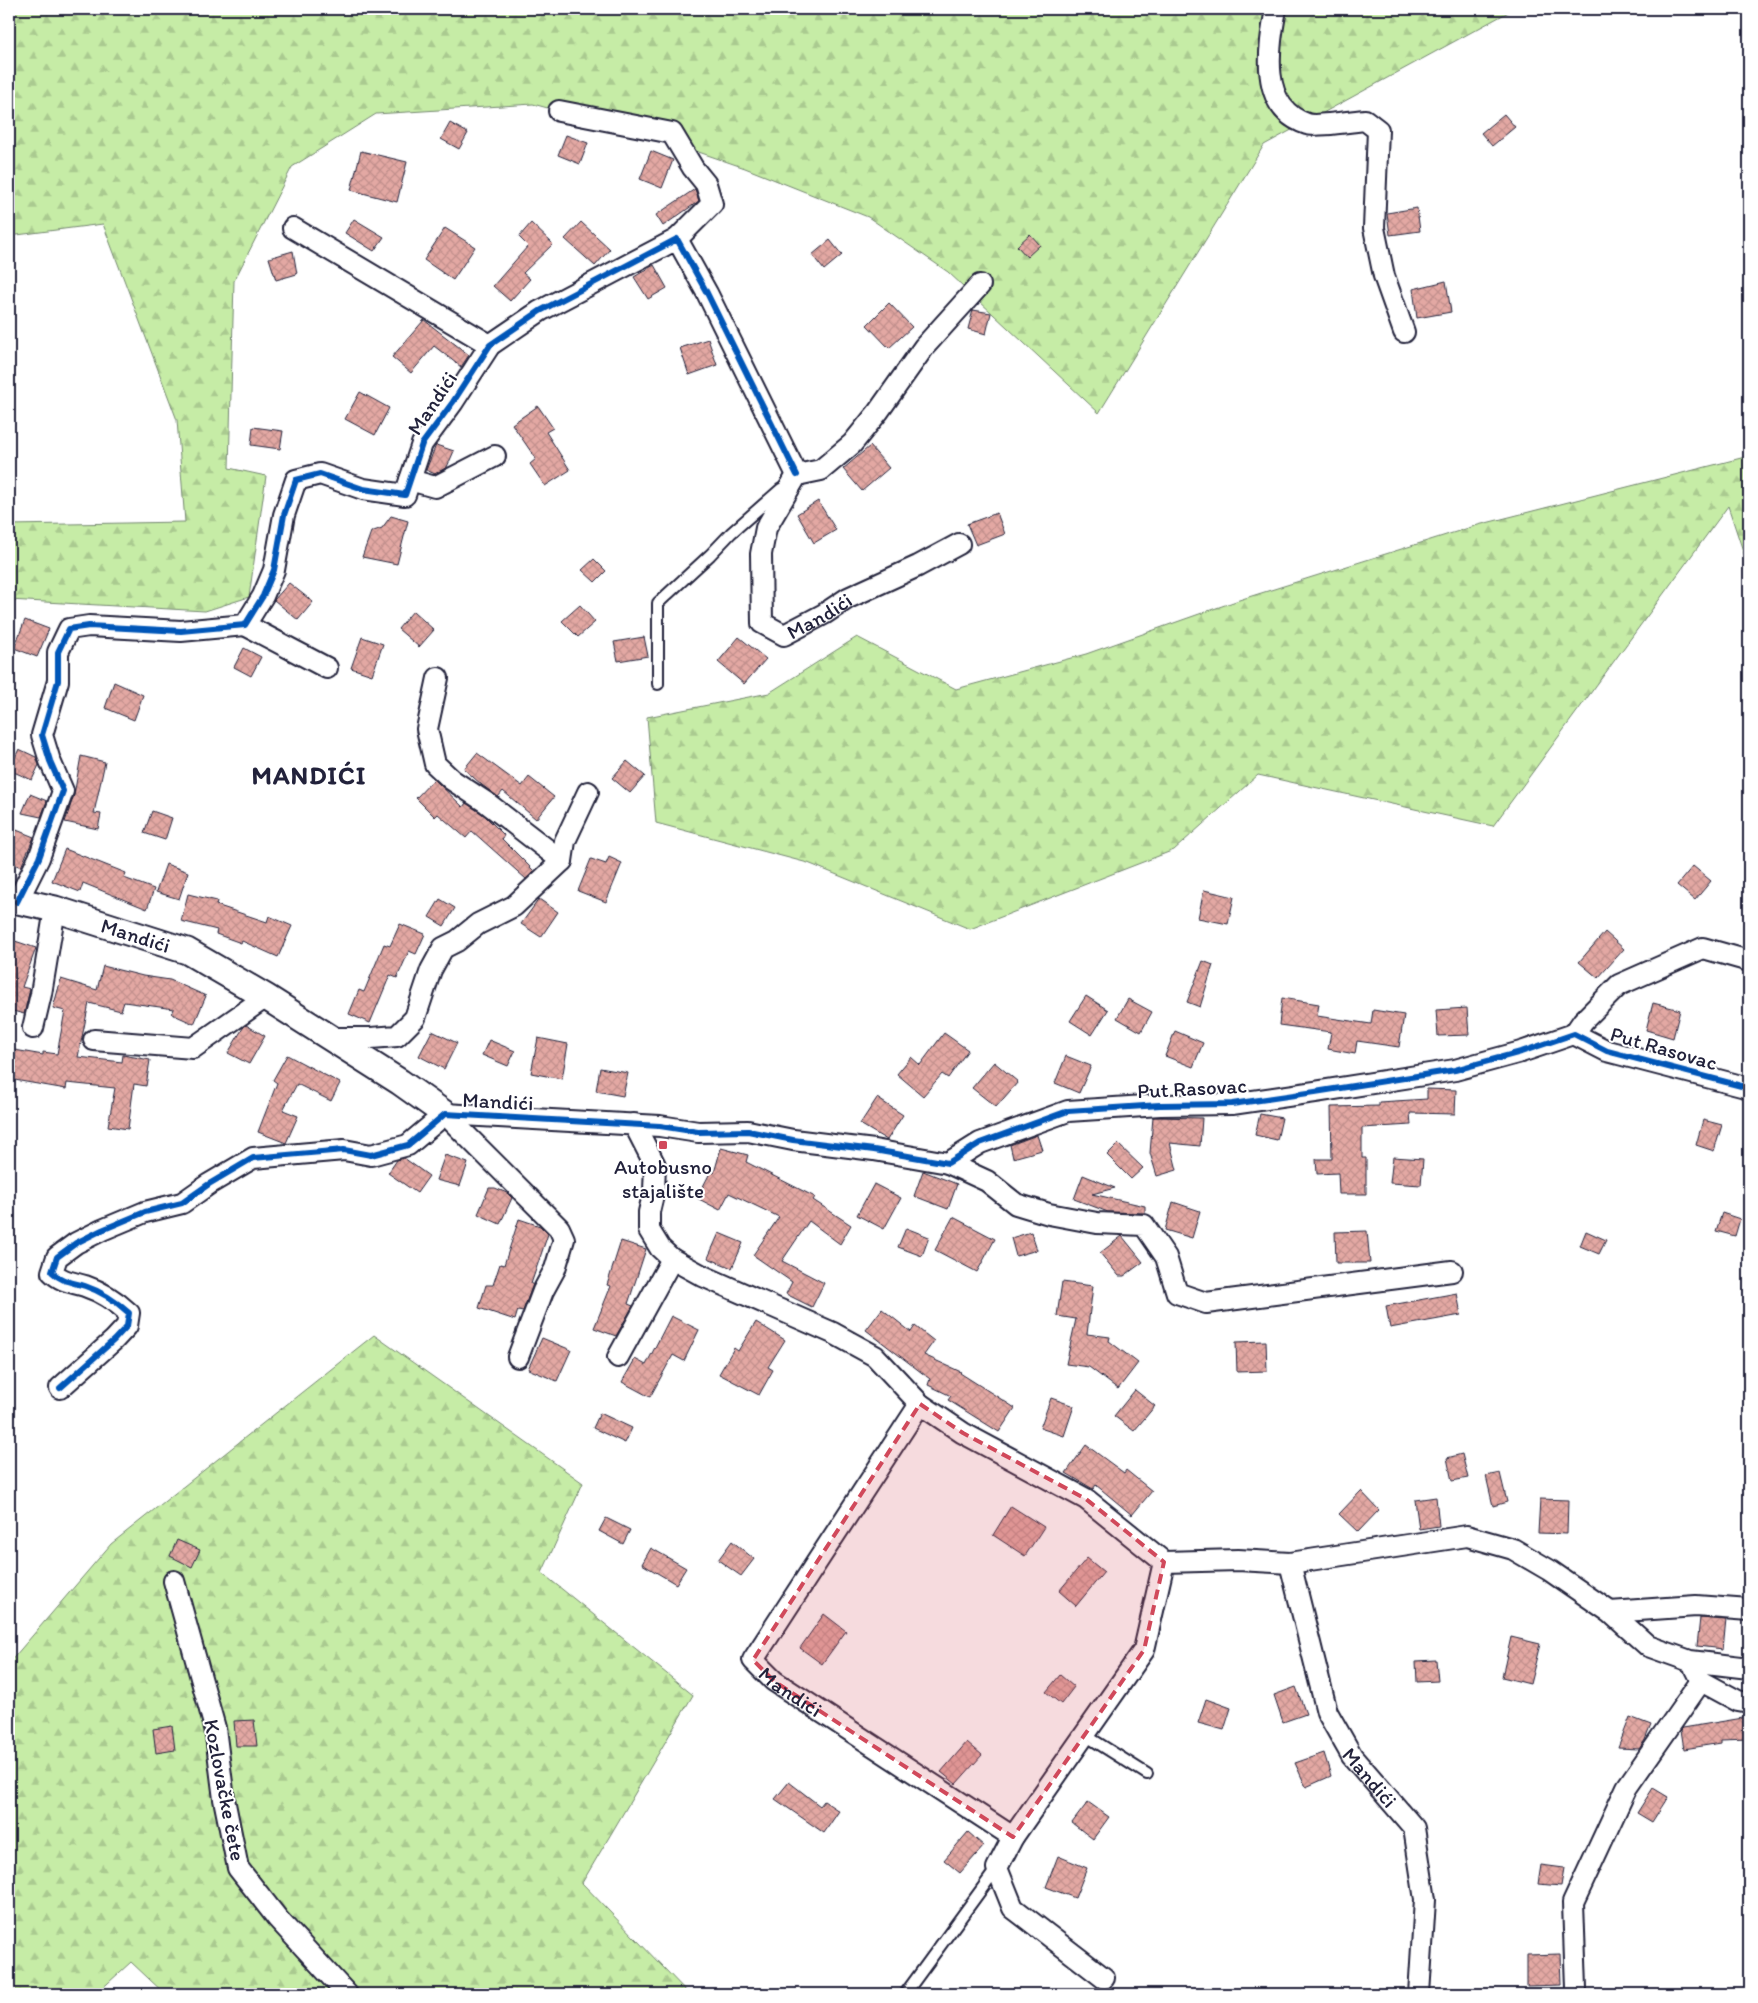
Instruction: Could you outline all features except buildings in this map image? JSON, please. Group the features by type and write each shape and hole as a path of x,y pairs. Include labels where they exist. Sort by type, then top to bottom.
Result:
{"street":[{"path":"1276,9 1269,52 1273,91 1286,112 1308,125 1365,120 1378,130 1374,228 1384,276 1404,332"},
{"name":"Mandići","path":"518,1357 543,1291 555,1270 564,1239 559,1228 445,1114 400,1082 266,997 187,951 55,908 13,900 39,858 63,792 42,735 58,682 58,652 69,629 89,626 181,631 245,625 269,583 274,570 284,515 296,480 320,474 364,489 405,495 422,444 453,402 490,345 540,311 677,239 712,204 706,184 693,168 672,133 559,111"},
{"path":"292,228 490,345"},
{"path":"677,239 707,293 797,475 821,470 852,444 878,412 924,347 980,285"},
{"path":"410,480 435,487 495,456"},
{"name":"Mandići","path":"797,475 766,528 761,554 762,623 784,634 824,614 848,598 918,566 959,544"},
{"path":"245,625 327,668"},
{"path":"438,678 427,728 435,764 452,780 487,803 562,861"},
{"path":"329,1038 397,1036 415,1018 431,970 443,948 457,941 478,924 514,906 562,861 565,841 588,792"},
{"path":"33,1028 42,994 55,908"},
{"name":"Put Rasovac","path":"948,1163 980,1143 1068,1111 1160,1105 1232,1104 1456,1070 1521,1052 1574,1034 1583,1021 1619,985 1703,948 1749,961"},
{"path":"94,1040 193,1048 266,997"},
{"name":"Put Rasovac","path":"1574,1034 1607,1051 1749,1088"},
{"name":"Mandići","path":"60,1388 127,1326 129,1313 119,1304 86,1286 60,1280 52,1272 57,1257 76,1243 102,1230 145,1212 182,1203 209,1184 253,1158 344,1150 371,1154 408,1144 445,1114 634,1124"},
{"path":"634,1124 698,1132 748,1131 792,1140 874,1150 948,1163 987,1181 1016,1204 1049,1214 1097,1223 1144,1225 1166,1257 1177,1293 1206,1304 1452,1271"},
{"path":"634,1124 655,1165 654,1190 649,1212 649,1230 660,1248 672,1259 703,1276 833,1333 875,1356 920,1404 962,1433 1086,1499 1164,1562 1238,1560 1290,1563 1467,1536 1513,1549 1549,1570 1610,1612 1648,1646 1690,1661 1749,1668"},
{"path":"618,1356 672,1259"},
{"name":"Mandići","path":"920,1404 752,1660 774,1681 1013,1837"},
{"path":"1104,1978 1013,1908 997,1868 1013,1837 1144,1650 1164,1562"},
{"name":"Mandići","path":"1290,1563 1328,1712 1352,1756 1414,1828 1425,1900 1419,1994"},
{"name":"Kozlovačke čete","path":"174,1581 215,1728 224,1799 238,1868 278,1919 347,1994"},
{"path":"1610,1612 1696,1606 1749,1610"},
{"path":"1690,1661 1701,1681 1738,1700 1749,1703"},
{"path":"1576,1988 1573,1902 1627,1787 1701,1681"}],"lane":[{"path":"658,684 658,603 731,533 797,475"},
{"path":"1085,1735 1147,1774"},
{"path":"905,1994 997,1868"}],"highlighted area":[{"path":"920,1404 963,1433 1086,1499 1164,1562 1144,1650 1013,1837 774,1681 753,1660"}],"green space":[{"path":"9,9 1514,9 1264,145 1099,413 948,272 868,217 745,168 658,138 533,104 376,114 292,167 234,281 229,468 266,476 249,597 205,611 9,600 9,525 185,522 177,420 103,224 9,236"},
{"path":"1749,456 1749,569 1728,506 1493,826 1258,775 1174,850 970,929 808,863 656,823 647,717 769,693 857,637 956,689 1086,654 1239,600 1478,525"},
{"path":"374,1335 583,1483 542,1573 693,1695 582,1883 689,1994 165,1994 131,1962 96,1994 9,1994 9,1663 111,1544"}],"cycle path":[{"path":"17,902 39,858 63,791 50,761 42,735 58,681 58,652 69,629 89,626 181,631 245,625 263,596 274,570 284,515 296,480 320,474 363,489 405,495 422,444 453,402 490,345 540,311 677,239 707,293 797,475"},
{"path":"60,1388 127,1326 129,1313 114,1301 91,1288 63,1280 52,1272 57,1257 76,1243 145,1212 182,1203 209,1184 253,1158 344,1150 371,1155 408,1145 445,1114 660,1126 698,1132 748,1131 793,1140 874,1150 948,1163 980,1143 1068,1111 1160,1105 1232,1104 1315,1092 1455,1070 1521,1052 1574,1034 1607,1051 1749,1088"}],"place":[{"name":"Autobusno stajalište","path":"663,1145"}],"district":[{"name":"MANDIĆI","path":"309,775"}]}
